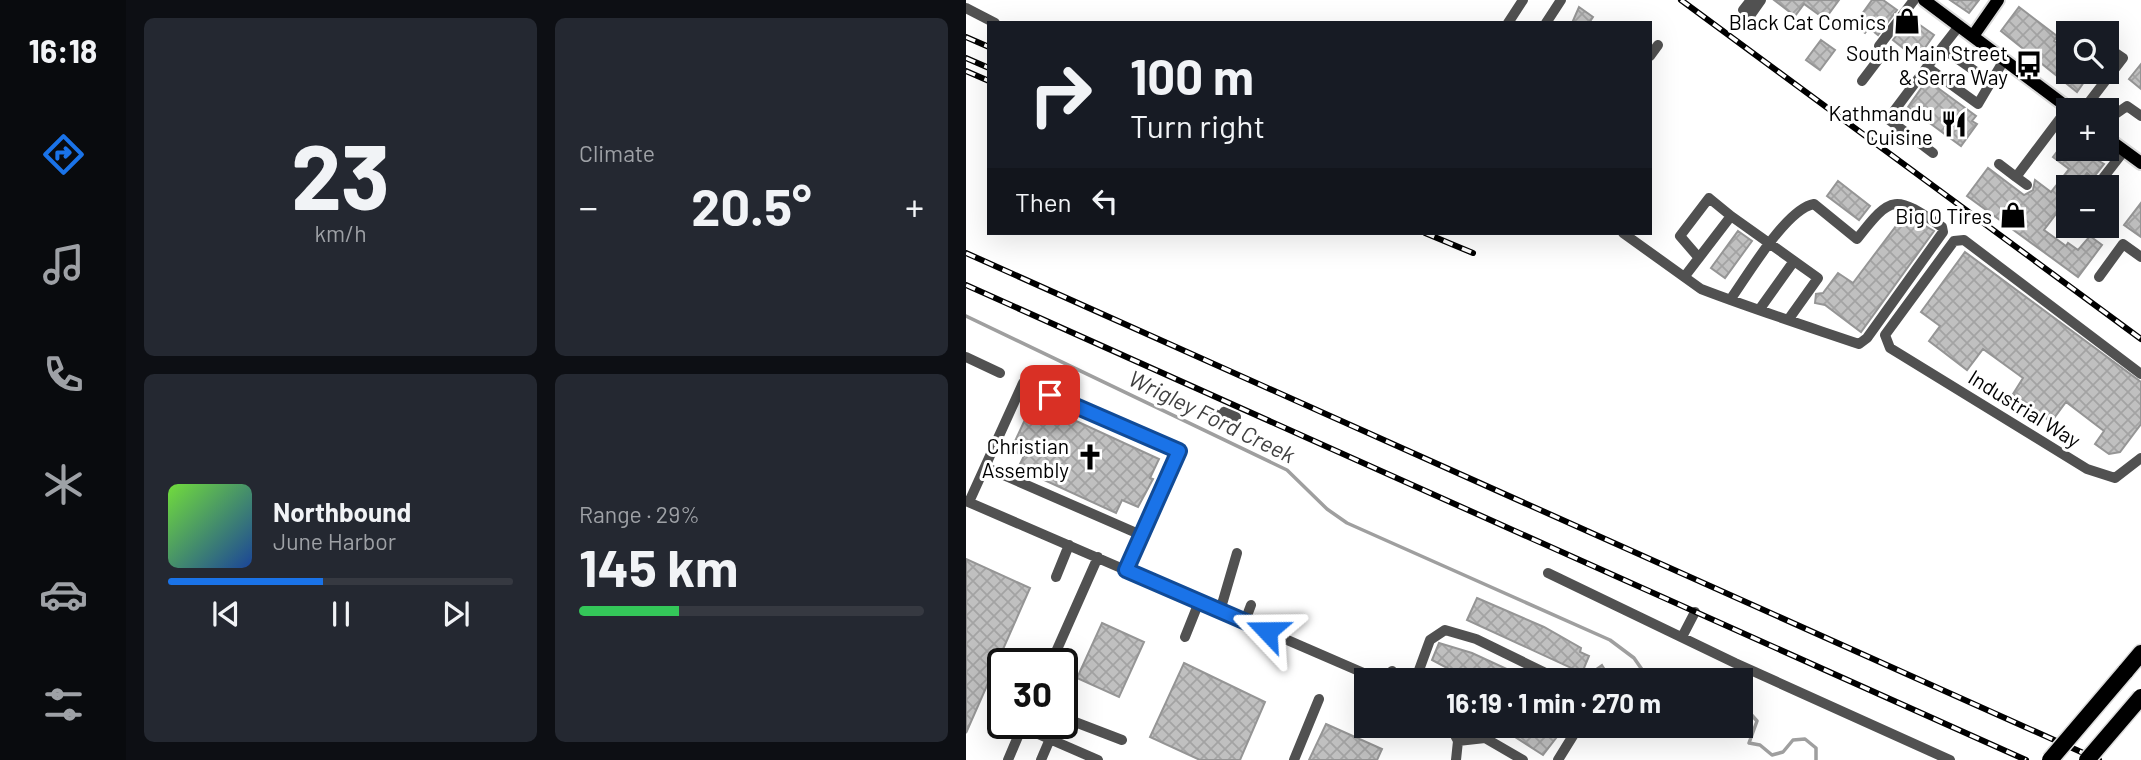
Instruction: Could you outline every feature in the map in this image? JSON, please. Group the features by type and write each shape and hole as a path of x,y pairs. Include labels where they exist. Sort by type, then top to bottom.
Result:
{"highway":[{"path":"2050,760 2141,653"},
{"path":"2087,760 2141,697"}],"main road":[{"path":"1973,36 1998,0"},
{"path":"1923,1 2056,99"},
{"path":"2119,146 2141,163"}],"street":[{"path":"1508,21 1523,0"},
{"path":"1547,21 1560,0"},
{"path":"1751,0 1746,13 1761,0"},
{"path":"1862,81 1881,56 1879,46 1923,1"},
{"path":"966,8 991,21"},
{"path":"1933,153 1888,119 1959,26"},
{"path":"1652,53 1658,45"},
{"path":"1942,48 1992,83"},
{"path":"1927,67 1978,104 2004,60"},
{"path":"2092,98 2103,84"},
{"path":"2119,112 2127,106 2141,116"},
{"path":"2016,177 2056,126"},
{"path":"2105,175 2124,150"},
{"path":"1998,164 2027,185"},
{"path":"1699,258 1680,236 1709,198 1818,278 1788,320"},
{"path":"1626,235 1702,289 1730,300 1859,344 1867,338 1943,232 1942,227 1909,204 1892,204 1881,209 1857,239 1814,204 1799,211 1730,300"},
{"path":"1685,276 1731,216"},
{"name":"Industrial Way","path":"2141,374 1964,240 1954,241 1885,335 1890,348 2087,469 2115,478 2141,458"},
{"path":"2099,277 2123,244 2141,257"},
{"path":"1759,310 1794,261"},
{"path":"966,357 1000,373"},
{"path":"1126,570 1179,451 1023,383 983,461 967,501 1199,602 1245,621 1354,669"},
{"path":"1209,411 1221,417 1224,412 1236,417"},
{"path":"983,461 1141,535"},
{"path":"1056,577 1069,545"},
{"path":"1220,611 1237,553"},
{"path":"1058,648 1097,557"},
{"path":"1548,573 1950,760"},
{"path":"1185,637 1199,602"},
{"path":"1245,621 1251,605"},
{"path":"1682,637 1695,612"},
{"path":"1420,668 1430,640 1445,630 1476,639 1535,668"},
{"path":"1294,760 1320,699"},
{"path":"1078,722 1122,740"},
{"path":"1456,738 1456,760"},
{"path":"1458,741 1485,738 1523,760"},
{"path":"1558,760 1572,738"},
{"path":"1008,760 1017,739"},
{"path":"1041,760 1050,739 1098,760"}],"building":[{"path":"1774,0 1839,0 1825,19 1804,4 1795,16"},
{"path":"1872,0 1883,0 1897,10 1878,35 1869,28 1865,33 1854,25"},
{"path":"1950,0 1979,0 1969,13"},
{"path":"1579,7 1593,17 1590,21 1573,21"},
{"path":"2019,7 2056,35 2056,75 2001,31"},
{"path":"1910,18 1934,35 1917,59 1893,40"},
{"path":"1821,40 1835,50 1820,70 1806,60"},
{"path":"2141,64 2141,89 2129,79"},
{"path":"1927,80 1976,116 1972,121 1977,124 1961,146 1908,107"},
{"path":"2067,84 2083,84 2077,92"},
{"path":"2058,161 2099,161 2104,164 2095,175 2064,175 2069,169"},
{"path":"1988,168 2024,195 2033,190 2035,180 2051,192 2056,186 2056,214 2044,230 2066,246 2068,243 2078,250 2088,238 2102,245 2078,277 1967,196"},
{"path":"1838,181 1870,206 1859,220 1827,196"},
{"path":"2141,203 2141,237 2124,225"},
{"path":"1905,214 1934,231 1861,332 1825,305 1815,303 1816,294 1823,293 1838,273 1853,283"},
{"path":"1738,231 1752,241 1725,278 1711,268"},
{"path":"1965,252 2141,382 2141,424 2120,452 2109,454 2095,444 2104,431 2066,402 2051,422 2013,394 2023,378 1983,349 1967,370 1929,341 1940,326 1921,312"},
{"name":"Christian Assembly","path":"1033,402 1052,411 1054,405 1065,410 1063,415 1159,459 1150,478 1153,479 1138,507 1122,500 1116,513 1018,468 1024,456 1011,450"},
{"path":"966,559 1030,588 1004,648 987,648 987,685 966,733"},
{"path":"1477,598 1544,627 1581,648 1580,652 1589,656 1584,668 1571,668 1467,620"},
{"path":"1102,623 1144,642 1119,697 1078,678"},
{"path":"1439,643 1472,653 1505,668 1447,668 1432,660"},
{"path":"1184,663 1265,702 1240,760 1200,760 1150,737"},
{"path":"1326,724 1382,749 1377,760 1309,760"},
{"path":"1517,738 1556,738 1543,755"}],"waterway":[{"name":"Wrigley Ford Creek","path":"966,316 1287,470 1327,509 1347,523 1610,640 1634,658 1641,668"},
{"name":"Wrigley Ford Creek","path":"1753,716 1757,721 1753,732"},
{"name":"Wrigley Ford Creek","path":"1751,738 1749,743 1760,745 1772,755 1783,752 1793,740 1805,739 1816,748 1816,760"}],"railway":[{"path":"1681,0 2141,339"},
{"path":"966,37 987,46"},
{"path":"966,58 987,67"},
{"path":"966,71 987,80"},
{"path":"1430,235 1473,253"},
{"path":"966,253 2099,760"},
{"path":"966,285 2026,760"}],"place":[{"name":"Black Cat Comics","path":"1907,21"},
{"name":"South Main Street & Serra Way","path":"2029,64"},
{"name":"Kathmandu Cuisine","path":"1954,124"},
{"name":"Big O Tires","path":"2013,215"},
{"name":"Christian Assembly","path":"1090,457"}],"route":[{"path":"1050,395 1179,451 1126,570 1267,631"}]}
